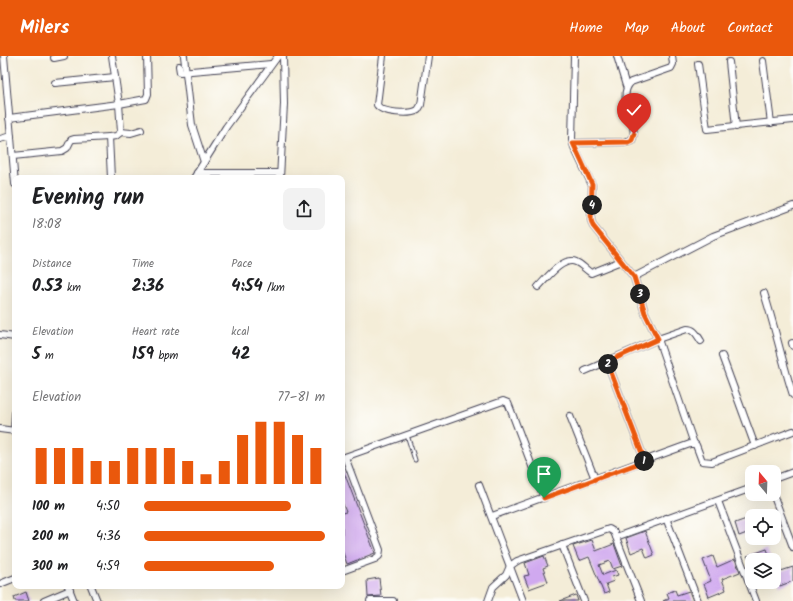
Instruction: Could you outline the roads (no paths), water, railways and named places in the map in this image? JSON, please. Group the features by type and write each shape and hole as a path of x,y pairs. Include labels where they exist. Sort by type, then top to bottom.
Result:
{"street":[{"path":"4,56 14,175"},
{"path":"54,58 64,56"},
{"path":"112,56 119,104 121,132"},
{"path":"9,118 142,100 148,97 148,56"},
{"path":"184,56 192,126 204,162"},
{"path":"195,175 278,56"},
{"path":"280,175 284,104 283,56"},
{"path":"383,56 377,105 382,110 410,114 418,110 421,104 428,56"},
{"path":"574,56 573,143 592,184 591,220 593,226 634,277 645,313 658,339 694,444 702,461 706,463 712,462 793,431"},
{"path":"573,143 623,142 632,140 634,134 628,113 625,92 626,86 617,56"},
{"path":"626,86 631,82 671,68 674,64 672,56"},
{"path":"763,60 771,123"},
{"path":"729,62 736,127"},
{"path":"179,66 180,72 271,64"},
{"path":"698,64 707,129 793,120"},
{"path":"55,83 115,77"},
{"path":"13,156 62,151 67,148 71,140 74,139 109,137 116,136 121,132 131,133 141,130"},
{"path":"0,139 11,136"},
{"path":"109,137 111,175"},
{"path":"634,277 713,236 793,206"},
{"path":"538,287 557,268 569,261 575,261 591,273 621,261"},
{"path":"764,293 778,335 781,355 793,395"},
{"path":"585,371 658,339 691,329 700,341"},
{"path":"0,335 12,337"},
{"path":"722,356 755,446"},
{"path":"607,362 645,461"},
{"path":"345,457 496,402 503,401 508,403 544,498"},
{"path":"570,416 595,480"},
{"path":"0,429 12,431"},
{"path":"492,516 694,444"},
{"path":"345,463 380,550 379,556 375,559 345,570"},
{"path":"781,476 793,472"},
{"path":"479,485 492,516 522,601"},
{"path":"616,537 745,491"},
{"path":"718,501 756,601"},
{"path":"776,501 793,547"},
{"path":"666,518 698,601"},
{"path":"488,601 492,587 506,575 510,566 521,560 609,529 614,532 641,601"},
{"path":"562,545 584,601"},
{"path":"0,584 12,579"},
{"path":"44,601 67,589"},
{"path":"69,589 74,601"},
{"path":"92,589 97,601"},
{"path":"370,601 378,599 393,600"}],"lane":[{"path":"407,435 415,460"}]}
